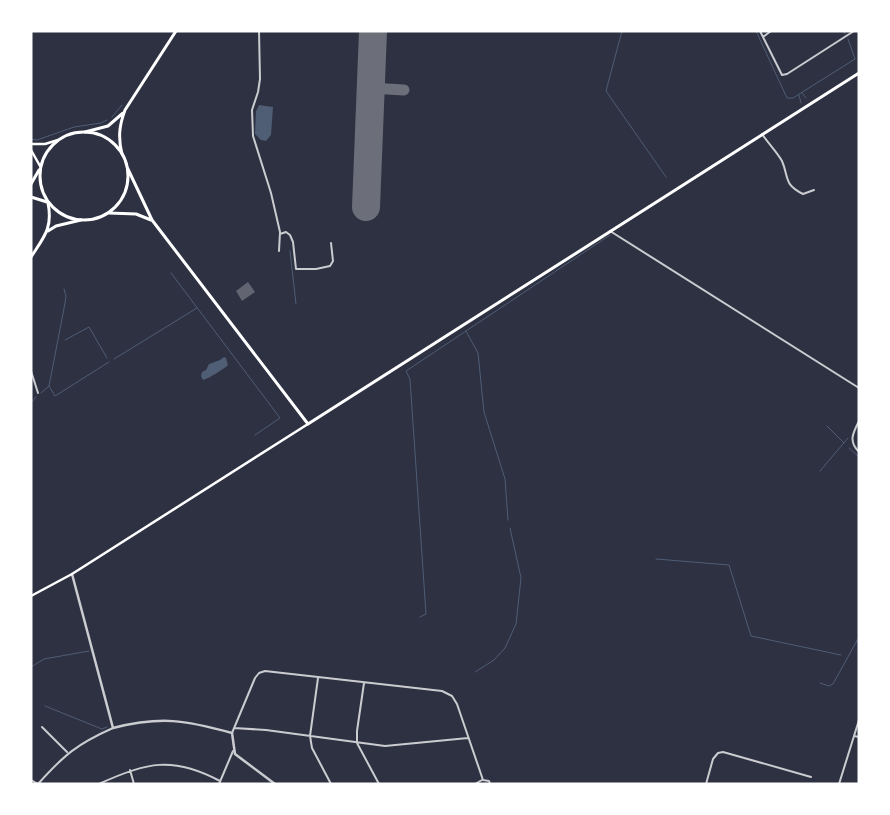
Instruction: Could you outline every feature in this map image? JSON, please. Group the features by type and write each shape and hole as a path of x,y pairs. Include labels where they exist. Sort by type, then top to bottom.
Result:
{"main road":[{"path":"31,144 45,144 74,133 108,126 125,110 176,31"},
{"path":"31,596 72,574 859,73"},
{"path":"125,110 119,131 122,154 152,220 308,424"},
{"path":"86,132 104,137 114,144 122,154"},
{"path":"31,184 45,154 58,140"},
{"path":"31,150 40,166 40,182 48,202 51,217 48,232"},
{"path":"31,257 48,232 56,226 98,218 109,212 121,200 126,190 127,168"},
{"path":"31,197 48,202 66,217 81,220"},
{"path":"109,212 136,214 152,220"}],"street":[{"path":"259,31 260,79 252,110 253,136 271,193 280,234 279,251"},
{"path":"760,31 782,75 787,74 854,31"},
{"path":"763,36 771,31"},
{"path":"762,134 782,162 788,182 794,190 803,194 814,190"},
{"path":"610,231 859,388"},
{"path":"280,234 286,232 290,235 296,268 316,269 330,266 333,262 331,243"},
{"path":"31,372 38,393"},
{"path":"859,421 852,435 852,443 859,452"},
{"path":"72,574 113,728"},
{"path":"99,784 130,770 156,764 189,767 220,782 234,751 232,733 246,696 259,673 265,671 442,691 452,696 457,704 483,780"},
{"path":"318,678 310,736 312,748 330,784"},
{"path":"364,682 357,743 379,784"},
{"path":"31,780 38,784 67,753 87,739 113,728 136,722 153,720 194,723 232,733"},
{"path":"839,784 859,720"},
{"path":"42,727 67,753"},
{"path":"234,728 266,730 385,746 468,738"},
{"path":"854,736 859,737"},
{"path":"234,751 245,762 275,784"},
{"path":"706,784 714,760 718,753 723,752 811,777"},
{"path":"130,770 134,784"},
{"path":"475,784 483,780 488,780 490,784"}],"water":[{"path":"259,105 273,107 271,135 266,141 261,140 255,134 256,111"},
{"path":"224,357 228,365 216,374 203,380 202,372 206,370 209,364"}],"building":[{"path":"248,282 255,292 242,301 236,291"}],"waterway":[{"path":"622,31 606,91 666,177"},
{"path":"756,31 787,98 793,98 855,59 848,39"},
{"path":"802,93 806,98"},
{"path":"799,95 801,103"},
{"path":"112,117 122,105"},
{"path":"31,139 37,140 74,127 101,123 107,120"},
{"path":"420,617 426,614 410,379 406,371 610,235"},
{"path":"290,251 296,304"},
{"path":"171,273 280,418 255,435"},
{"path":"41,393 49,386 65,303 64,289"},
{"path":"114,359 197,308"},
{"path":"65,340 89,327 107,358"},
{"path":"466,331 478,353 484,412 505,479 508,520"},
{"path":"49,386 55,396 109,362"},
{"path":"31,403 36,397"},
{"path":"827,426 844,443"},
{"path":"820,471 848,438"},
{"path":"849,448 859,457"},
{"path":"475,672 494,660 505,648 516,624 521,578 510,528"},
{"path":"656,559 729,565 751,636 841,655"},
{"path":"820,683 829,686 833,684 859,637"},
{"path":"31,667 44,659 89,651"},
{"path":"45,706 102,729 107,727"}],"taxiway":[{"path":"370,88 404,90"}],"runway":[{"path":"366,207 373,31"}]}
